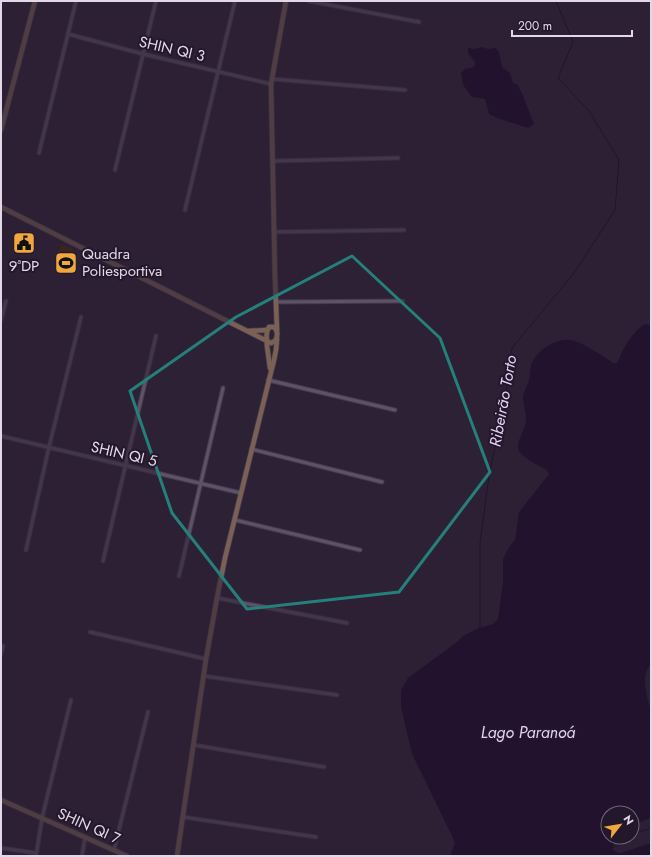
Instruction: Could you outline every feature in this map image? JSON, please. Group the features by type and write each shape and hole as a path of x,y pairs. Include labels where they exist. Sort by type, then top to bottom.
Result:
{"street":[{"path":"1,130 35,1"},
{"path":"39,153 76,1"},
{"path":"115,170 156,1"},
{"path":"185,210 235,1"},
{"path":"177,856 206,659 217,598 276,350 277,330 271,81 286,1"},
{"path":"309,1 418,22"},
{"name":"SHIN QI 3","path":"68,34 143,54 271,81 405,90"},
{"path":"273,161 398,158"},
{"path":"1,207 248,331 263,340 273,343 277,339"},
{"path":"274,232 404,230"},
{"path":"1,320 6,301"},
{"path":"276,302 403,301"},
{"path":"248,331 267,330 271,327 276,309"},
{"path":"26,550 49,447 81,317"},
{"path":"271,327 274,327 277,330"},
{"path":"267,330 267,346 271,370"},
{"path":"104,561 156,336"},
{"path":"268,380 395,410"},
{"path":"180,576 223,388"},
{"name":"SHIN QI 5","path":"1,436 241,493"},
{"path":"252,449 382,482"},
{"path":"235,520 360,550"},
{"path":"217,598 347,623"},
{"path":"90,632 206,659"},
{"path":"1,654 3,646"},
{"path":"204,676 337,695"},
{"path":"42,818 71,700"},
{"path":"114,850 148,712"},
{"path":"194,745 324,767"},
{"name":"SHIN QI 7","path":"1,800 127,856"},
{"path":"183,817 316,836"},
{"name":"SHIN QI 7","path":"36,855 42,818"},
{"path":"82,856 85,837"},
{"path":"1,848 36,855"}],"highlighted area":[{"path":"352,256 440,338 490,472 399,592 247,609 172,513 130,391 236,317"}],"shaded area":[{"path":"61,244 72,248 71,252 64,250 63,253 59,252"},
{"name":"Quadra Poliesportiva","path":"57,255 78,261 76,271 54,266"}],"water":[{"path":"482,47 488,49 496,48 499,52 502,67 510,73 513,83 517,84 534,124 528,128 489,114 485,99 472,97 463,85 461,73 465,69 474,67 475,62 468,53 468,48 474,49"},
{"name":"Lago Paranoá","path":"645,324 651,325 651,663 646,673 645,684 649,705 651,707 651,818 640,822 640,805 600,805 600,845 614,845 612,848 620,853 651,843 651,856 450,856 455,843 412,754 401,707 401,690 408,678 463,636 479,628 493,624 498,619 503,582 503,559 509,547 515,540 519,512 549,474 547,470 522,455 518,449 518,443 526,423 523,396 529,381 533,360 542,350 552,343 570,340 586,346 613,363 616,363 625,346"}],"waterway":[{"name":"Ribeirão Torto","path":"480,628 480,543 489,476 506,393 512,348 574,273 615,210 619,160 589,111 558,78 573,42 556,1"},
{"path":"640,832 651,828"},
{"path":"612,848 619,845"}],"place":[{"name":"9ªDP","path":"24,243"},
{"name":"Quadra Poliesportiva","path":"66,263"}]}
